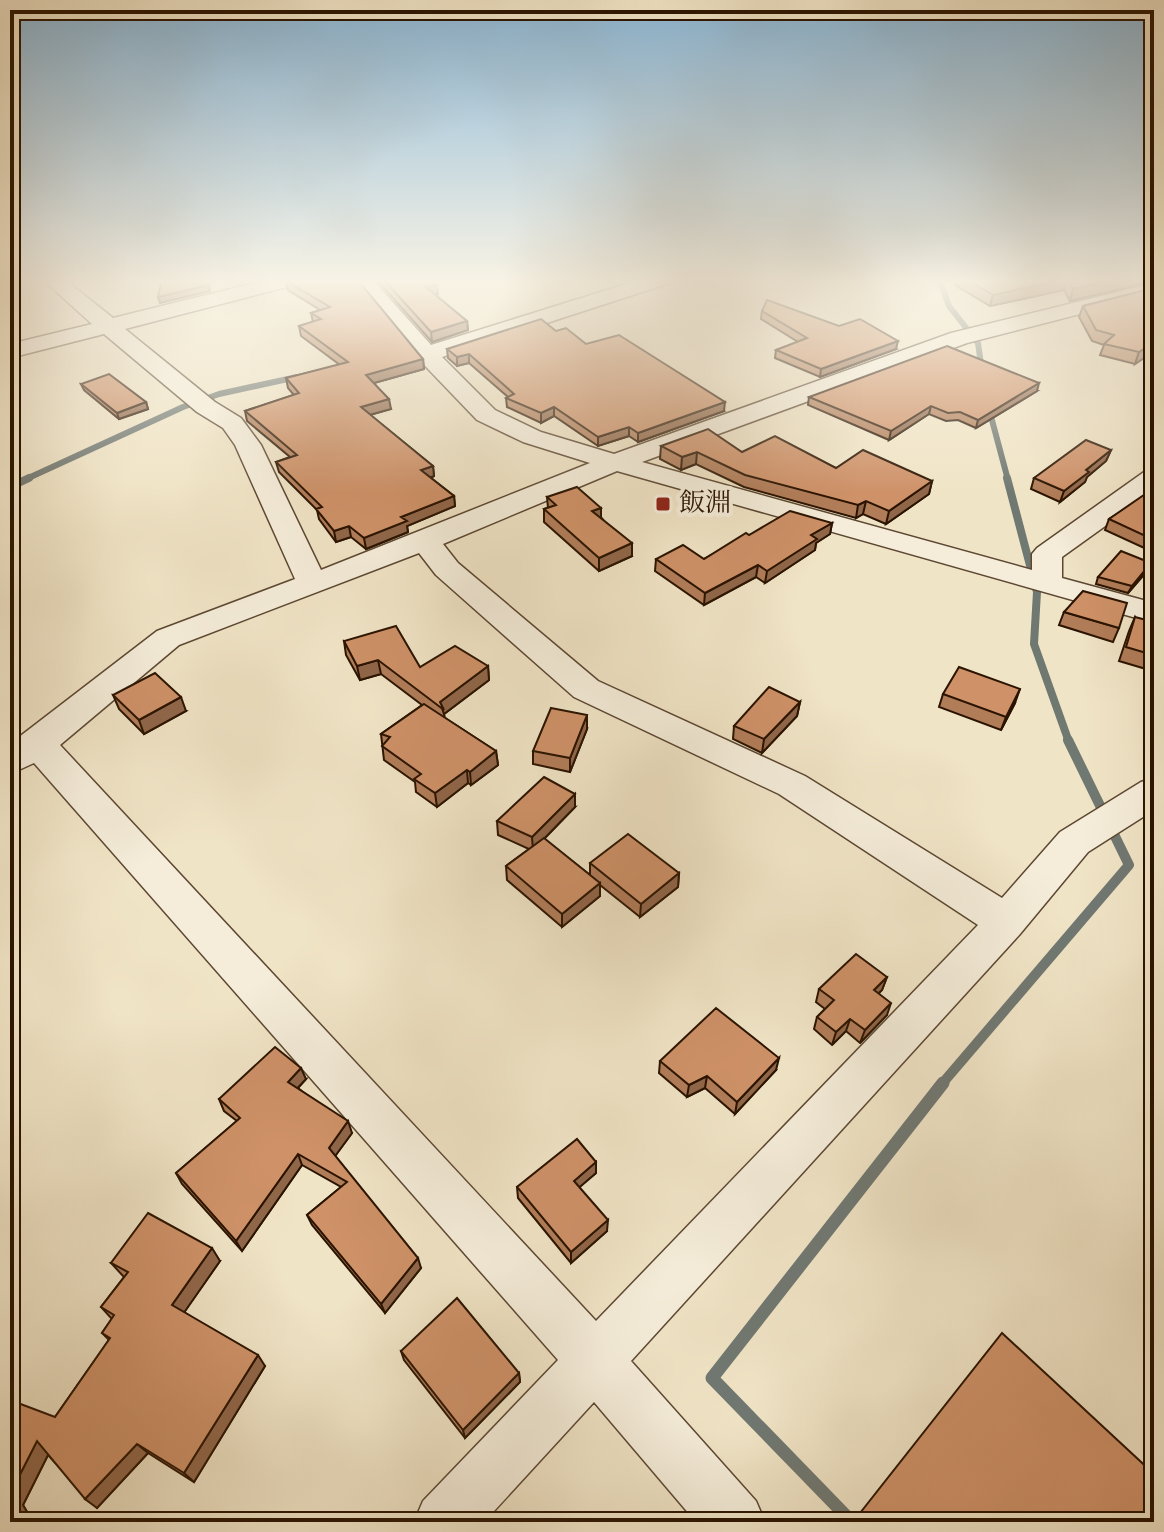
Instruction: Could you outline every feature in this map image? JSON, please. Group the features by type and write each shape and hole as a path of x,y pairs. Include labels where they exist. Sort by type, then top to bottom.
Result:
{"street":[{"path":"138,350 198,400 232,423 248,445 312,583"},
{"path":"423,350 486,415 532,437 613,463 1154,613"},
{"path":"735,1522 594,1360 24,752 168,638 425,541 613,463 924,350"},
{"path":"1035,578 1047,554 1154,478"},
{"path":"425,541 447,569 586,689 792,785 1006,922"},
{"path":"444,1522 1006,922 1074,842 1154,792"}],"building":[{"path":"332,350 416,350 423,359 366,375 389,399 361,407 433,466 421,470 454,496 401,517 407,521 364,538 349,526 334,531 316,509 322,507 276,462 297,455 245,411 299,393 286,378 348,362"},
{"path":"449,350 644,350 725,402 638,433 629,427 598,437 554,407 541,413 506,398 514,394 469,354 457,357"},
{"path":"777,350 872,350 821,369"},
{"path":"935,350 958,350 1039,383 978,420 960,412 948,413 931,406 891,431 809,397"},
{"path":"109,374 146,402 117,413 81,384"},
{"path":"708,429 742,452 775,436 836,468 863,450 932,481 889,511 866,501 858,505 745,475 697,452 682,457 661,446"},
{"path":"1086,440 1111,450 1064,491 1034,478"},
{"path":"577,487 601,508 592,511 632,543 599,558 544,509 556,505 547,497"},
{"path":"1151,490 1154,491 1154,540 1109,519"},
{"path":"790,511 832,523 811,535 817,539 767,571 758,565 705,593 656,559 683,545 704,559"},
{"path":"10,532 13,532 10,565"},
{"path":"1121,551 1151,563 1132,586 1098,577"},
{"path":"1083,591 1127,603 1119,628 1064,612"},
{"path":"1135,617 1154,622 1153,655 1126,647"},
{"path":"396,626 420,667 455,646 488,666 440,702 444,710 378,660 357,666 344,641"},
{"path":"959,667 1020,689 1006,717 943,694"},
{"path":"155,673 181,697 139,720 113,695"},
{"path":"769,687 800,702 764,739 734,726"},
{"path":"424,704 496,751 470,772 467,770 435,793 414,779 421,774 382,746 390,737 381,734"},
{"path":"551,708 587,715 570,758 533,751"},
{"path":"544,777 575,794 532,837 497,821"},
{"path":"628,834 679,873 641,904 590,863"},
{"path":"544,838 600,883 562,914 506,866"},
{"path":"856,954 887,977 874,990 891,1003 865,1030 850,1019 836,1032 817,1017 834,1000 819,989"},
{"path":"716,1008 779,1058 737,1102 707,1076 689,1085 660,1061"},
{"path":"275,1047 301,1068 288,1082 348,1121 329,1148 418,1258 381,1304 307,1215 347,1182 298,1154 236,1241 176,1173 240,1118 219,1099"},
{"path":"577,1139 596,1162 574,1181 608,1220 571,1252 517,1187"},
{"path":"148,1213 212,1248 172,1305 258,1355 184,1473 137,1444 85,1499 37,1441 10,1494 10,1400 55,1417 110,1338 102,1333 114,1315 101,1307 128,1272 111,1263"},
{"path":"457,1298 519,1373 463,1430 401,1351"},
{"path":"1002,1333 1154,1474 1154,1522 853,1522"},
{"path":"10,1499 24,1522 10,1522"}],"waterway":[{"path":"979,350 982,371"},
{"path":"24,480 183,407 219,394 297,377"},
{"path":"989,409 1008,480"},
{"path":"10,487 29,478"},
{"path":"1007,478 1037,592 1034,644 1069,742"},
{"path":"941,1085 1129,865 1068,740"},
{"path":"852,1522 712,1378 943,1083"}],"place":[{"name":"飯淵","path":"663,504"}]}
